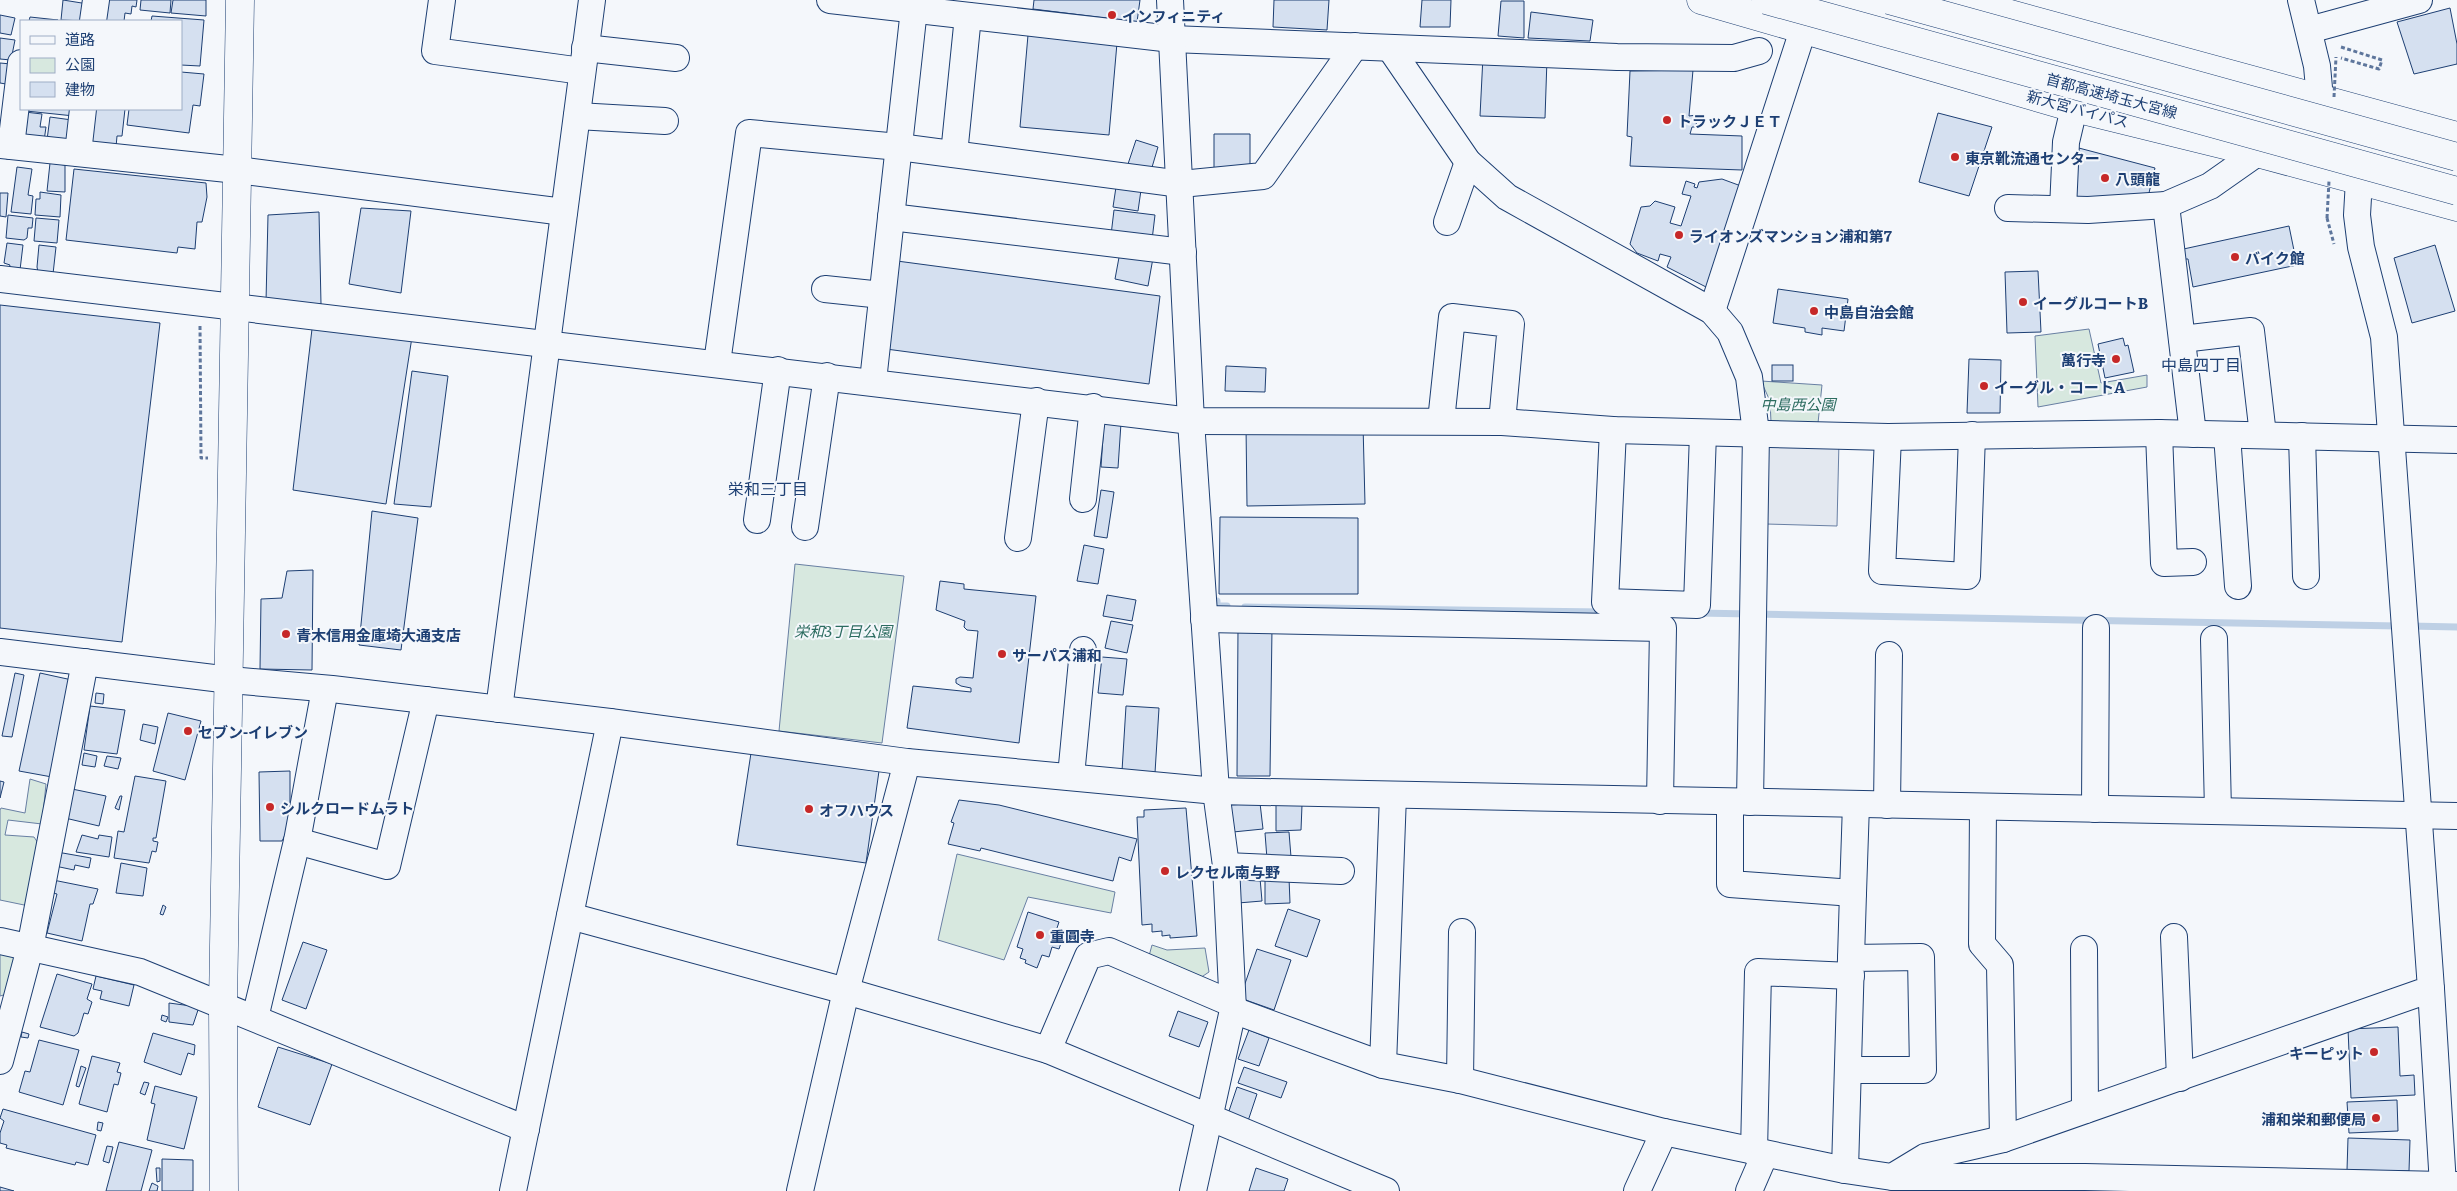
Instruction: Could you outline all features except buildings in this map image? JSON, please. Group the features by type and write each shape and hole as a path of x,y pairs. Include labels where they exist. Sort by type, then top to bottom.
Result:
{"highway":[{"path":"224,1191 223,1005 230,680 240,0"},
{"name":"新大宮バイパス","path":"1701,0 2074,108 2257,153 2457,207"},
{"name":"首都高速埼玉大宮線","path":"1766,0 2457,191"},
{"path":"1889,0 2457,157"},
{"path":"1960,0 2457,136"}],"street":[{"path":"93,20 96,0"},
{"path":"442,0 435,50 584,60 676,58"},
{"path":"499,709 592,0"},
{"path":"830,0 915,5 968,16 1172,38 1617,57 1734,58 1759,51"},
{"path":"1170,0 1181,184 1191,421 1216,791 1226,866 1233,1007 1193,1191"},
{"path":"2302,0 2317,66 2320,100"},
{"path":"2309,30 2416,0"},
{"path":"872,381 915,5"},
{"path":"954,154 968,16"},
{"path":"1712,311 1803,30"},
{"path":"717,363 749,133 899,147 1181,184 1263,176 1355,46"},
{"path":"1390,48 1468,162 1507,197 1712,311 1730,332 1749,377 1756,433 1740,802 1730,884 1853,893"},
{"path":"20,68 5,146 237,170 564,212"},
{"path":"2063,209 2066,142 2074,108"},
{"path":"78,154 83,110"},
{"path":"576,116 665,121"},
{"path":"2008,208 2088,210 2166,205 2210,186 2257,153"},
{"path":"1447,222 1468,162"},
{"path":"1048,1050 1088,956 1109,951 1233,1007 1383,1065 1460,1080 1664,1132 1760,1153 1851,1178 1892,1176 2085,1184 2448,1187 2446,1046 2431,990 2384,337 2362,247 2357,214 2359,180"},
{"path":"2166,205 2193,434"},
{"path":"891,217 1183,252"},
{"path":"0,279 547,342 1191,421 1502,422 1613,430 1888,437 2159,433 2457,440"},
{"path":"825,289 882,295"},
{"path":"1441,421 1452,317 1511,324 1502,422"},
{"path":"2182,339 2251,331 2263,435"},
{"path":"757,520 778,370"},
{"path":"805,527 827,376"},
{"path":"1018,538 1036,401"},
{"path":"1083,499 1093,408"},
{"path":"1613,430 1605,602 1696,605 1703,433"},
{"path":"2159,433 2164,564 2193,562"},
{"path":"1888,437 1882,571 1967,576 1972,435"},
{"path":"2227,435 2238,586"},
{"path":"2302,436 2306,576"},
{"path":"1204,619 1663,628 1660,801"},
{"path":"2095,809 2096,628"},
{"path":"2214,639 2218,811"},
{"path":"1071,776 1083,650"},
{"path":"0,652 230,680 426,700 610,722 908,762 1216,791 2457,816"},
{"path":"1887,805 1889,655"},
{"path":"0,1061 30,948 85,662"},
{"path":"255,1018 297,841 325,689"},
{"path":"297,841 387,866 426,700"},
{"path":"513,1191 610,722"},
{"path":"800,1191 846,992 908,762"},
{"path":"1383,1065 1393,795"},
{"path":"1851,1178 1848,1070 1856,804"},
{"path":"1983,807 1982,944 2000,965 2003,1138"},
{"path":"1226,866 1341,871"},
{"path":"570,916 1048,1050 1386,1191"},
{"path":"1460,1080 1462,932"},
{"path":"2174,937 2180,1078"},
{"path":"0,941 140,972 526,1129"},
{"path":"2084,949 2085,1110"},
{"path":"1749,1191 1760,1153 1758,972 1851,967 1921,957 1923,1070 1848,1070"},
{"path":"1892,1176 1925,1157 2003,1138 2431,990"},
{"path":"1637,1191 1664,1132"}],"path":[{"path":"2336,57 2379,69 2382,60 2339,47"},
{"path":"200,320 201,458 208,458"}],"green space":[{"path":"2089,329 2101,383 2147,375 2147,387 2038,407 2035,336"},
{"name":"中島西公園","path":"1761,381 1822,385 1818,423 1771,422 1770,401"},
{"name":"栄和3丁目公園","path":"795,564 904,576 882,743 779,731"},
{"path":"30,779 46,784 42,824 8,820 5,835 34,837 38,843 29,906 0,900 0,810 1,808 25,813"},
{"path":"957,854 1115,892 1111,913 1028,897 1004,960 938,940"},
{"path":"1152,945 1167,950 1205,948 1209,972 1200,978 1149,956"},
{"path":"0,951 11,953 17,964 11,993 0,996"}],"shaded area":[{"path":"1768,440 1839,441 1837,526 1766,524"}],"waterway":[{"path":"1217,601 1217,606 1227,606"},
{"path":"1245,607 1604,612"},
{"path":"1697,613 2399,626"},
{"path":"2410,626 2457,627"}],"place":[{"name":"インフィニティ","path":"1112,15"},
{"name":"トラックＪＥＴ","path":"1667,120"},
{"name":"東京靴流通センター","path":"1955,157"},
{"name":"八頭龍","path":"2105,178"},
{"name":"ライオンズマンション浦和第7","path":"1679,235"},
{"name":"バイク館","path":"2235,257"},
{"name":"イーグルコートB","path":"2023,302"},
{"name":"中島自治会館","path":"1814,311"},
{"name":"萬行寺","path":"2116,359"},
{"name":"イーグル・コートA","path":"1984,386"},
{"name":"青木信用金庫埼大通支店","path":"286,634"},
{"name":"サーパス浦和","path":"1002,654"},
{"name":"セブン-イレブン","path":"188,731"},
{"name":"シルクロードムラト","path":"270,807"},
{"name":"オフハウス","path":"809,809"},
{"name":"レクセル南与野","path":"1165,871"},
{"name":"重圓寺","path":"1040,935"},
{"name":"キーピット","path":"2374,1052"},
{"name":"浦和栄和郵便局","path":"2376,1118"}],"district":[{"name":"中島四丁目","path":"2201,364"},
{"name":"栄和三丁目","path":"768,488"}]}
